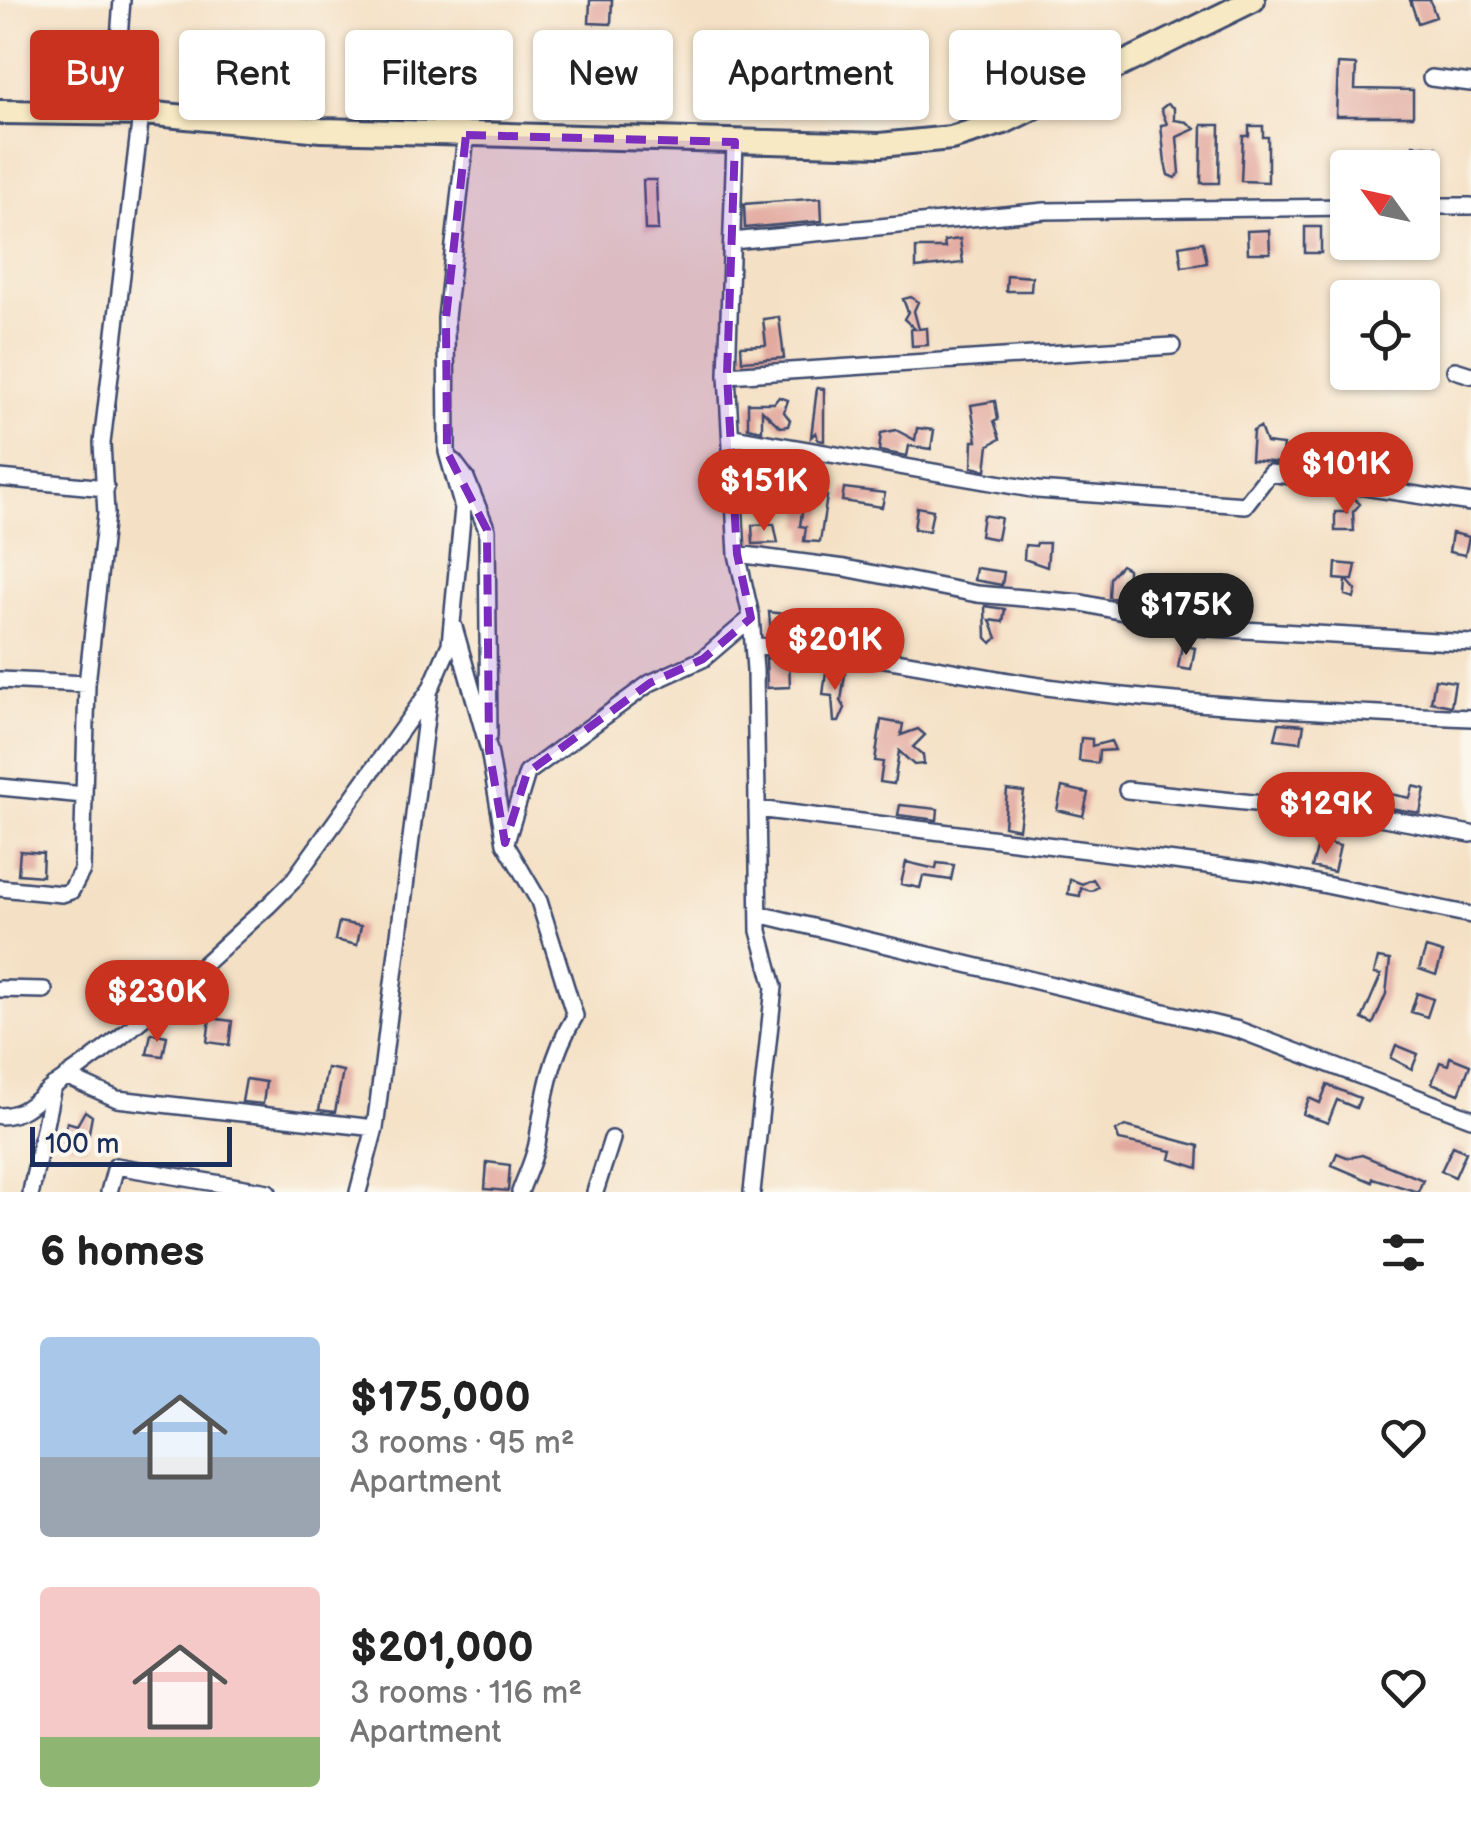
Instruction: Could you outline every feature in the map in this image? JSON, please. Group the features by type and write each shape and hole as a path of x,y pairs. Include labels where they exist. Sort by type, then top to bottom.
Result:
{"main road":[{"path":"159,116 321,130 880,146 950,138 1004,122 1252,0"},
{"path":"0,112 30,113"}],"street":[{"path":"120,30 122,0"},
{"path":"1430,78 1471,82"},
{"path":"0,888 71,891 82,870 87,684 106,488 102,443 140,120"},
{"path":"0,1116 14,1116 37,1104 61,1082 122,1040 292,882 430,690 450,644 463,508 447,452 447,303 466,135"},
{"path":"735,142 727,375 737,554 753,646 759,914 774,987 752,1192"},
{"path":"1440,206 1471,206"},
{"path":"732,241 1044,211 1330,208"},
{"path":"727,375 1172,346"},
{"path":"733,437 1038,490 1112,498 1245,505 1270,473 1471,503"},
{"path":"447,452 466,478 487,530 488,750"},
{"path":"0,478 106,488"},
{"path":"737,554 846,568 977,594 1082,603 1192,628 1471,644"},
{"path":"506,843 527,773 650,683 703,659 751,618"},
{"path":"453,624 488,750 506,843 539,901 576,1016 556,1048 541,1103 538,1142 520,1192"},
{"path":"753,646 803,646 1045,686 1218,707 1471,718"},
{"path":"0,680 87,684"},
{"path":"358,1192 375,1128 430,690"},
{"path":"0,787 84,794"},
{"path":"1127,790 1362,814 1471,834"},
{"path":"757,808 1263,872 1471,915"},
{"path":"759,914 1239,1030 1471,1118"},
{"path":"0,989 44,990"},
{"path":"61,1082 117,1098 375,1128"},
{"path":"30,1192 61,1082"},
{"path":"595,1192 612,1139"},
{"path":"109,1192 116,1166 268,1192"}],"highlighted area":[{"path":"466,135 735,142 727,375 737,554 751,618 703,659 650,683 527,773 505,843 489,750 487,530 447,452 446,318"}],"building":[{"path":"590,0 612,0 611,24 589,23"},
{"path":"1410,0 1430,0 1436,17 1418,23"},
{"path":"1338,64 1356,65 1355,89 1413,90 1413,116 1336,116"},
{"path":"1167,104 1174,108 1174,120 1187,122 1195,129 1177,137 1180,173 1175,178 1168,175 1165,163 1161,125 1167,124 1161,109"},
{"path":"1202,125 1220,125 1219,183 1201,183"},
{"path":"1249,126 1263,126 1263,137 1268,137 1268,182 1241,181 1243,136 1249,136"},
{"path":"1413,145 1436,147 1436,150 1412,150"},
{"path":"643,180 656,180 658,230 645,230"},
{"path":"821,198 822,221 745,228 744,204"},
{"path":"1305,227 1321,227 1321,253 1305,253"},
{"path":"1269,230 1270,253 1248,253 1247,231"},
{"path":"960,239 963,263 916,268 916,248 945,248 944,241"},
{"path":"1203,242 1207,263 1182,267 1179,246"},
{"path":"1007,275 1032,277 1031,291 1006,291"},
{"path":"911,297 918,302 914,311 919,329 927,328 928,345 912,346 911,329 915,329 904,319 908,312 903,299"},
{"path":"779,317 784,358 742,361 741,346 766,345 763,319"},
{"path":"817,388 824,389 824,441 818,440 816,432 811,437"},
{"path":"779,397 788,400 784,412 790,420 788,426 780,427 762,410 762,431 748,428 748,403 774,403"},
{"path":"995,401 998,420 994,421 1000,439 989,445 986,470 972,467 973,441 977,441 971,405"},
{"path":"1260,427 1266,443 1283,445 1281,463 1251,460 1253,431"},
{"path":"917,428 934,430 931,449 909,446 907,456 879,451 881,433 896,430 915,440"},
{"path":"844,488 885,493 882,507 842,501"},
{"path":"805,493 827,496 820,542 804,541 806,527 800,526"},
{"path":"1353,497 1360,504 1353,512 1354,531 1335,531 1335,512 1347,512 1347,500"},
{"path":"917,507 933,510 929,531 914,529"},
{"path":"983,515 1001,518 997,539 980,536"},
{"path":"774,524 778,543 753,544 752,525"},
{"path":"1452,533 1469,537 1465,555 1449,552"},
{"path":"1049,543 1047,567 1024,559 1025,545"},
{"path":"1336,563 1356,565 1353,580 1347,580 1356,590 1354,598 1345,595 1346,580 1335,579"},
{"path":"1121,565 1128,569 1128,602 1109,597 1110,578"},
{"path":"976,568 1004,572 1002,585 974,580"},
{"path":"985,606 1005,609 1003,622 990,620 997,638 992,643 986,638"},
{"path":"769,612 793,615 790,636 771,635"},
{"path":"1182,645 1195,648 1191,670 1178,668"},
{"path":"766,658 789,659 790,687 767,688"},
{"path":"826,672 845,674 841,701 845,708 839,722 834,722 832,696 823,695"},
{"path":"1435,679 1455,682 1451,706 1431,702"},
{"path":"881,720 903,724 901,735 918,729 925,735 913,747 923,755 924,764 914,765 899,751 894,784 880,782 883,762 875,761"},
{"path":"1279,723 1304,725 1301,742 1275,739"},
{"path":"1081,738 1092,739 1092,746 1111,741 1115,750 1099,751 1098,763 1079,761"},
{"path":"1350,786 1410,798 1413,786 1425,789 1420,813 1348,801"},
{"path":"1062,787 1088,793 1083,816 1057,810"},
{"path":"1007,790 1024,792 1019,829 1004,826"},
{"path":"900,805 938,809 937,820 898,815"},
{"path":"1319,841 1340,846 1334,872 1312,867"},
{"path":"20,851 43,853 42,876 18,874"},
{"path":"906,862 936,869 937,863 954,865 951,880 923,876 920,888 901,884"},
{"path":"1070,879 1082,884 1093,879 1098,887 1091,891 1081,888 1080,896 1068,894"},
{"path":"339,922 361,926 357,945 335,940"},
{"path":"1426,948 1443,953 1436,975 1419,969"},
{"path":"1378,958 1390,960 1386,994 1373,1024 1362,1019 1381,975 1374,974"},
{"path":"1417,993 1433,999 1427,1017 1411,1012"},
{"path":"210,1018 232,1021 229,1045 207,1042"},
{"path":"151,1033 167,1036 163,1056 147,1054"},
{"path":"1396,1045 1418,1054 1412,1069 1391,1058"},
{"path":"1450,1057 1470,1065 1459,1094 1432,1083 1440,1062 1448,1065"},
{"path":"327,1068 343,1071 335,1112 319,1110"},
{"path":"246,1079 266,1082 263,1104 242,1102"},
{"path":"1327,1085 1360,1098 1356,1108 1337,1100 1328,1123 1303,1114 1309,1098 1320,1103"},
{"path":"85,1111 92,1116 86,1148 63,1143 67,1122 77,1125"},
{"path":"1125,1126 1199,1146 1198,1168 1170,1159 1172,1151 1119,1140 1116,1131"},
{"path":"1453,1146 1466,1152 1455,1177 1441,1171"},
{"path":"1337,1153 1349,1158 1362,1155 1423,1180 1418,1192 1373,1178 1372,1182 1332,1165"},
{"path":"487,1162 510,1165 508,1191 485,1189"}]}
